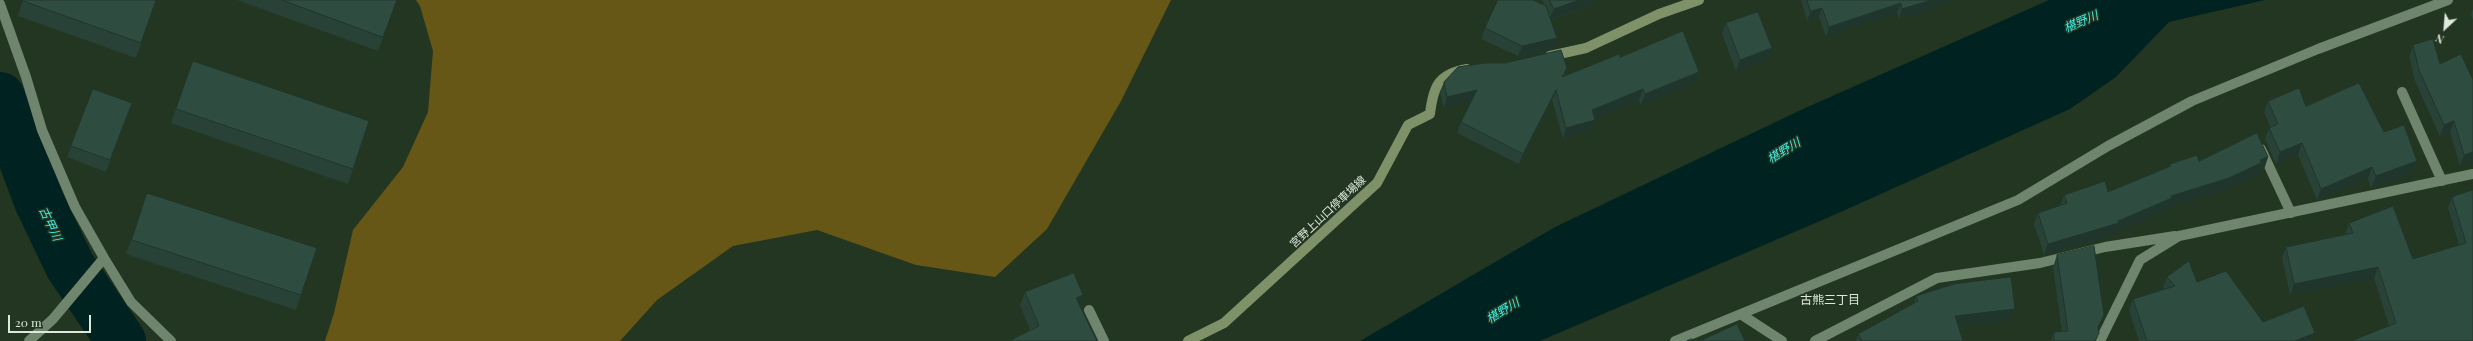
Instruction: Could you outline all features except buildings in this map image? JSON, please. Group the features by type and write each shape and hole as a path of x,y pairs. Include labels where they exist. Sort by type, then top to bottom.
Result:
{"main road":[{"path":"1539,58 1586,48 1659,14 1699,0"},
{"name":"宮野上山口停車場線","path":"1188,341 1224,323 1377,183 1408,125 1430,114 1432,91 1450,72 1481,67"}],"street":[{"path":"1675,341 1742,315 1840,272 2018,200 2108,146 2192,101 2318,49 2448,0"},
{"path":"0,4 26,77 42,130 75,207 104,258 132,302 171,341"},
{"path":"2402,92 2442,180"},
{"path":"2256,136 2291,212"},
{"path":"1815,341 1937,278 2040,263 2105,247 2179,236 2473,174"},
{"path":"2100,341 2140,260 2179,236"},
{"path":"29,341 53,318 98,267 104,258"},
{"path":"1089,310 1104,341"},
{"path":"1742,315 1782,341"}],"shaded area":[{"path":"416,0 1171,0 1121,101 1047,229 995,277 916,265 817,230 733,246 657,300 620,341 325,341 334,313 353,230 403,167 428,112 433,51 420,6"}],"water":[{"name":"椹野川","path":"2049,0 2265,0 2169,22 2116,77 2070,109 1834,215 1540,341 1360,341 1555,227 1803,109"}],"waterway":[{"name":"古甲川","path":"0,97 39,201 70,266 121,341"}],"district":[{"name":"古熊三丁目","path":"1830,300"}]}
